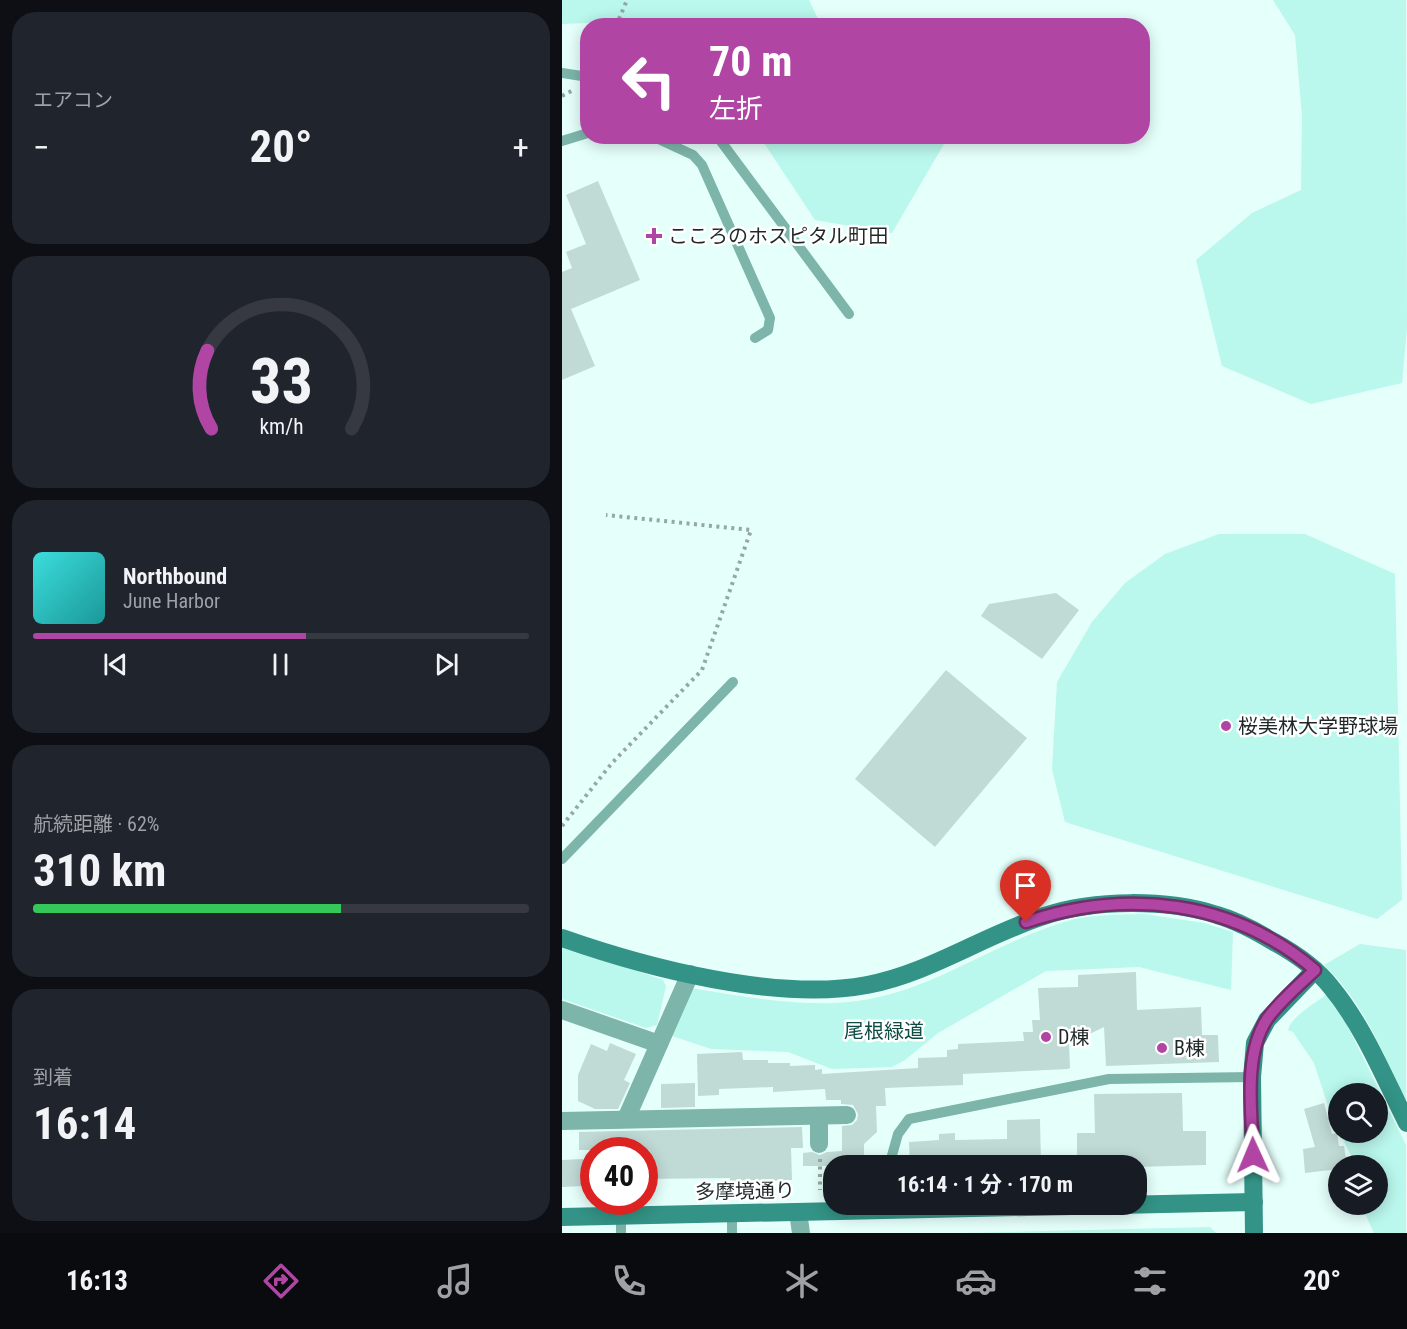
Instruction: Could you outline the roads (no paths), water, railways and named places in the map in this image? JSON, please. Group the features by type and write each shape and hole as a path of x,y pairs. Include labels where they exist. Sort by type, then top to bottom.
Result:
{"street":[{"path":"562,938 643,963 690,974 788,989 820,990 891,980 1046,915 1088,906 1116,904 1181,907 1218,915 1243,925 1292,952 1330,985 1355,1023 1406,1123"},
{"path":"1254,1233 1252,1077 1255,1043 1267,1020 1315,970"},
{"path":"626,1119 690,974"},
{"path":"562,1010 659,1044"},
{"path":"562,1121 847,1115"},
{"path":"819,1116 819,1144"},
{"name":"多摩境通り","path":"1147,1204 1254,1202"},
{"name":"多摩境通り","path":"562,1216 621,1224 732,1213 823,1211"},
{"path":"798,1212 801,1233"}],"lane":[{"path":"562,72 580,75"},
{"path":"562,141 580,135"},
{"path":"669,144 693,155 702,165 770,318 768,330 755,338"},
{"path":"723,144 849,314"},
{"path":"562,859 733,682"},
{"path":"892,1155 898,1134 909,1119 1109,1079 1252,1077"},
{"path":"732,1213 732,1233"}],"place":[{"name":"こころのホスピタル町田","path":"654,236"},
{"name":"桜美林大学野球場","path":"1226,726"},
{"name":"D棟","path":"1046,1037"},
{"name":"B棟","path":"1162,1048"}],"park label":[{"name":"尾根緑道","path":"884,1031"}]}
